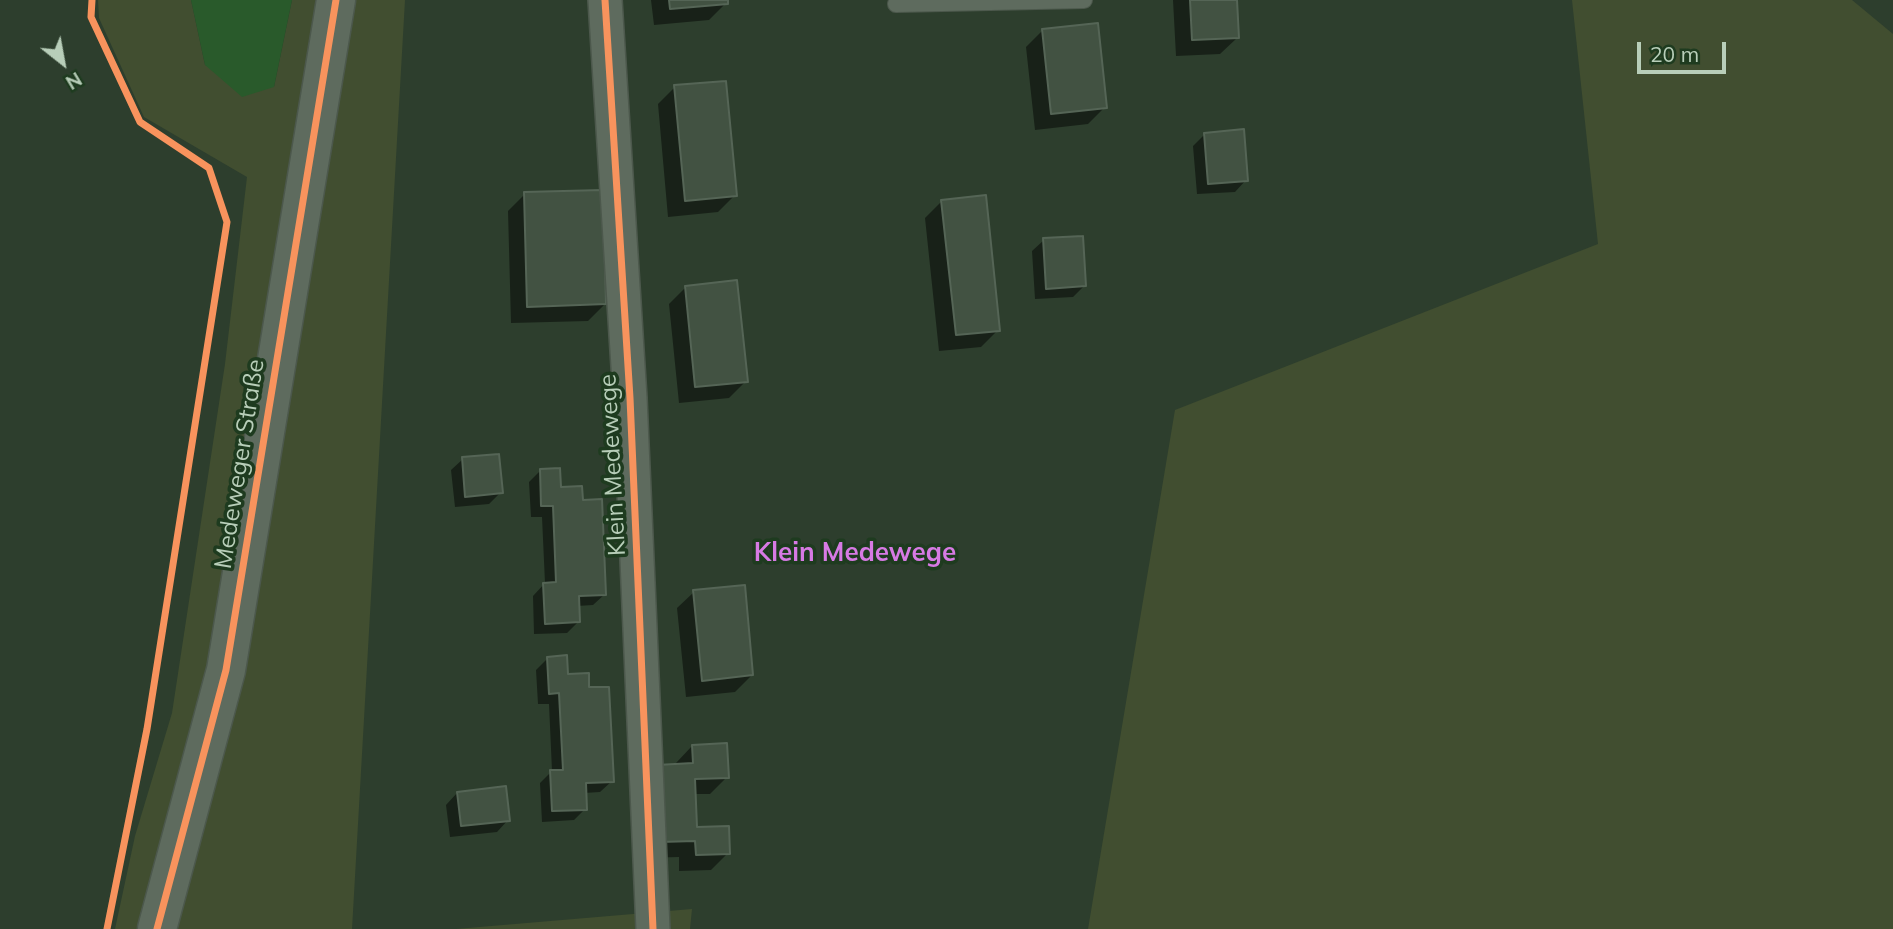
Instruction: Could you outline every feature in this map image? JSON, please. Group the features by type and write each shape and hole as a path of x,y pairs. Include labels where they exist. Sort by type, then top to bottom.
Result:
{"street":[{"name":"Medeweger Straße","path":"157,929 226,670 336,0"},
{"name":"Klein Medewege","path":"605,0 630,398 653,929"}],"lane":[{"path":"896,4 1084,0"}],"shaded area":[{"path":"98,0 191,0 205,65 274,87 292,0 405,0 352,929 115,929 135,836 172,713 225,364 247,177 144,117 99,18"},
{"path":"191,0 292,0 274,87 242,97 205,65"},
{"path":"1572,0 1852,0 1893,34 1893,929 1088,929 1175,410 1598,244"},
{"path":"692,909 690,929 456,929"}],"building":[{"path":"669,0 728,0 728,4 670,9"},
{"path":"1190,0 1237,0 1239,38 1192,40"},
{"path":"1098,23 1107,108 1051,114 1042,29"},
{"path":"726,81 737,196 685,201 674,85"},
{"path":"1244,129 1248,181 1208,184 1204,133"},
{"path":"603,190 606,304 527,307 524,192"},
{"path":"986,195 1000,331 956,335 941,200"},
{"path":"1083,236 1086,286 1046,289 1043,238"},
{"path":"737,280 748,382 695,387 685,286"},
{"path":"499,454 503,493 465,497 462,457"},
{"path":"560,468 561,487 582,486 583,500 602,499 606,595 579,596 580,622 545,624 543,583 556,582 553,506 541,506 540,469"},
{"path":"745,585 753,675 702,681 693,590"},
{"path":"567,655 568,674 589,673 589,687 609,687 614,782 586,783 587,810 552,811 550,770 563,770 559,693 549,694 547,657"},
{"path":"727,743 729,778 695,779 697,827 729,826 730,854 696,855 695,841 660,842 657,765 693,763 692,745"},
{"path":"506,786 510,821 461,826 457,792"}],"cycle path":[{"path":"92,0 91,17 140,122 209,168 227,222 147,729 107,929"},
{"path":"157,929 226,670 336,0"},
{"path":"605,0 630,398 653,929"}],"district":[{"name":"Klein Medewege","path":"855,553"}]}
